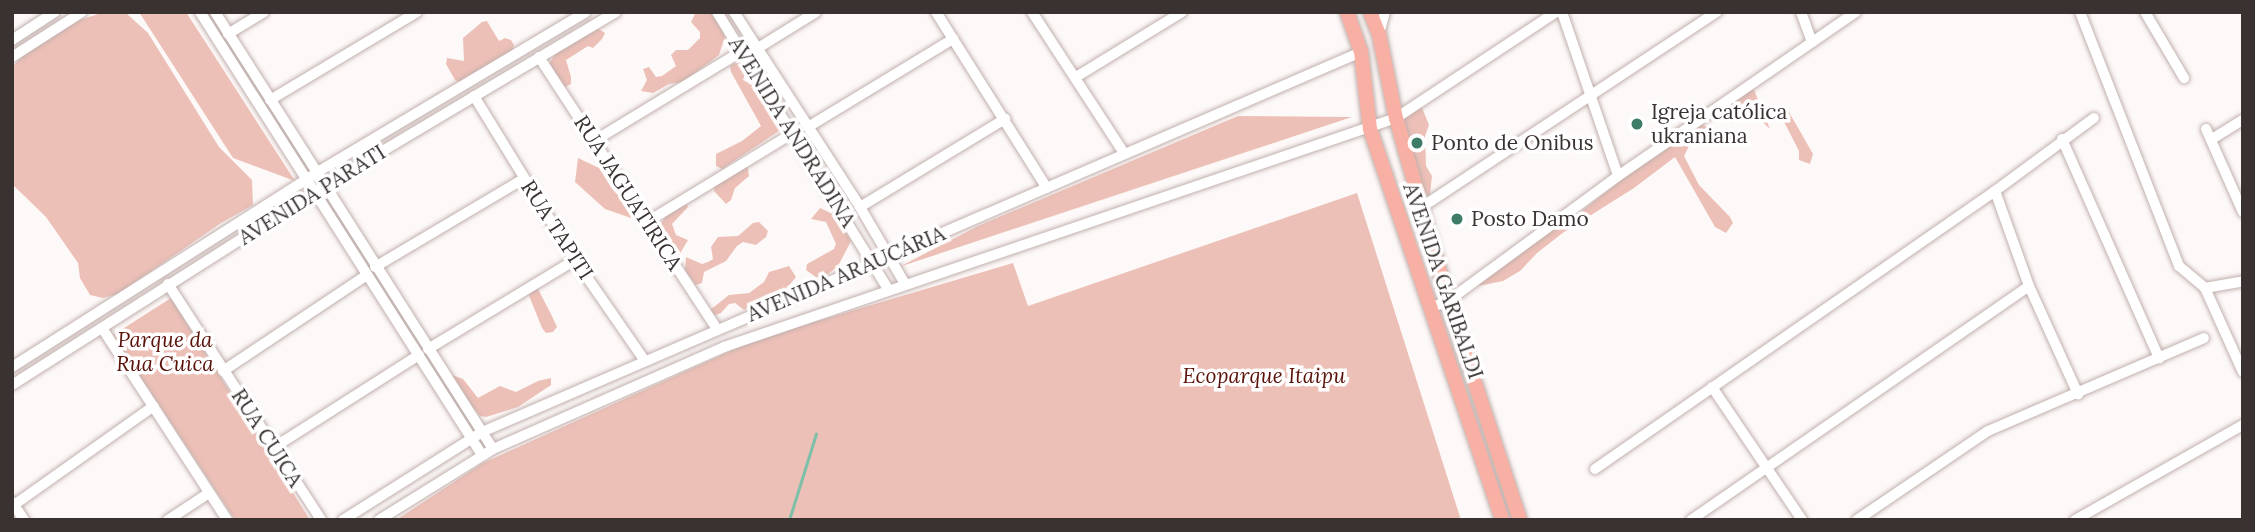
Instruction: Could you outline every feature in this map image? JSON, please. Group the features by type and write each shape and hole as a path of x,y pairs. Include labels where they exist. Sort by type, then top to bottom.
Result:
{"main road":[{"name":"AVENIDA GARIBALDI","path":"1347,12 1361,52 1370,129 1502,520"},
{"name":"AVENIDA GARIBALDI","path":"1370,12 1379,34 1396,118 1448,301 1520,520"},
{"path":"1361,52 1372,51 1384,56"}],"street":[{"path":"12,40 55,12"},
{"path":"12,57 82,12"},
{"path":"200,12 305,180 371,271 423,352 482,455"},
{"path":"215,12 324,186 371,271"},
{"path":"228,34 264,12"},
{"path":"270,100 417,12"},
{"name":"AVENIDA PARATI","path":"12,367 316,173 586,12"},
{"name":"AVENIDA PARATI","path":"12,385 313,192 616,12"},
{"name":"AVENIDA ANDRADINA","path":"717,12 888,289"},
{"name":"AVENIDA ANDRADINA","path":"734,12 860,207 905,284"},
{"path":"758,48 816,12"},
{"path":"936,12 1047,188"},
{"path":"1032,12 1124,153"},
{"path":"1076,77 1182,12"},
{"path":"1379,34 1385,12"},
{"name":"AVENIDA ARAUCÁRIA","path":"379,520 493,449 724,347 1396,118 1556,12"},
{"path":"1562,12 1618,176"},
{"path":"1422,207 1717,12"},
{"path":"1801,12 1812,42"},
{"path":"1430,308 1448,301 1618,176 1856,12"},
{"path":"2080,12 2179,266 2205,288 2243,372"},
{"path":"2145,12 2184,78"},
{"path":"808,127 953,39"},
{"path":"594,141 742,51"},
{"name":"AVENIDA ARAUCÁRIA","path":"343,520 471,437 1361,52"},
{"name":"RUA JAGUATIRICA","path":"539,57 716,329"},
{"name":"RUA TAPITI","path":"474,96 575,260 645,361"},
{"path":"1595,468 1995,191 2094,118"},
{"path":"860,207 1005,119"},
{"path":"2243,120 2209,134 2243,212"},
{"path":"647,222 793,133"},
{"path":"2062,139 2159,358"},
{"path":"223,371 371,271 523,179"},
{"path":"1995,191 2029,286 2078,394"},
{"path":"273,449 423,352 575,260"},
{"path":"2205,288 2243,281"},
{"name":"RUA CUICA","path":"168,284 321,520"},
{"path":"1691,520 2029,286"},
{"path":"102,328 227,520"},
{"path":"1857,520 1988,431 2204,338"},
{"path":"423,352 493,449"},
{"path":"1712,387 1802,520"},
{"path":"23,520 13,504 154,406"},
{"path":"2075,520 2243,425"},
{"path":"168,520 209,494"}],"green space":[{"path":"104,12 126,13 148,33 219,147 252,180 253,205 221,223 118,294 103,298 90,295 80,278 78,263 46,217 12,184 12,67 26,53 80,20"},
{"path":"139,12 186,12 295,181 233,158"},
{"path":"696,12 710,12 718,23 725,37 719,55 683,82 669,84 653,93 641,91 647,80 643,69 649,67 656,77 662,76 676,66 671,55 676,50 688,50 700,38 700,32 691,22"},
{"path":"487,21 499,41 505,38 511,40 514,45 512,52 461,83 455,80 446,64 447,58 464,61 463,38"},
{"path":"595,27 605,33 602,39 593,48 588,46 566,60 571,84 565,87 560,84 549,64 555,54"},
{"path":"743,59 747,68 743,80 759,89 782,129 722,169 716,166 716,154 742,141 761,126 731,72 730,66"},
{"path":"1748,90 1754,90 1770,129 1742,103 1732,123 1722,117 1720,112"},
{"path":"1421,105 1429,125 1425,136 1426,166 1432,176 1430,195 1424,194 1401,118"},
{"path":"1780,106 1789,112 1813,154 1810,164 1799,160 1799,151 1779,112"},
{"path":"1238,116 1352,117 899,267 978,226"},
{"path":"1702,125 1708,127 1708,133 1689,146 1684,156 1699,185 1730,217 1733,223 1726,233 1715,227 1675,157 1634,188 1564,232 1537,253 1520,271 1503,281 1478,286 1483,277 1560,222 1577,215 1654,154"},
{"path":"578,158 599,168 612,189 630,208 631,218 605,209 575,182"},
{"path":"747,164 749,176 735,188 731,200 726,204 714,191 715,185"},
{"name":"Ecoparque Itaipu","path":"1357,193 1461,520 396,520 483,463 757,339 1013,263 1028,306"},
{"path":"686,202 688,207 672,224 676,235 688,240 678,257 669,249 661,224 667,214"},
{"path":"820,208 835,215 851,241 838,266 828,274 816,277 806,270 807,264 834,249 836,244 826,222 811,219"},
{"path":"759,222 768,231 766,237 756,245 743,242 737,246 726,261 704,272 702,283 696,285 685,270 686,257 702,264 708,262 713,259 711,247 718,237 738,236 753,223"},
{"path":"789,266 796,277 787,288 766,295 744,310 735,303 729,304 721,313 715,315 710,310 729,295 749,293 764,282 769,272"},
{"path":"538,289 551,314 557,327 553,332 546,333 542,328 528,292"},
{"name":"Parque da Rua Cuica","path":"171,298 310,520 235,520 113,335"},
{"path":"452,375 463,379 478,398 500,386 516,392 551,378 551,385 518,407 486,417 480,416"}],"waterway":[{"path":"789,520 816,434"}],"place":[{"name":"Igreja católica ukraniana","path":"1637,124"},
{"name":"Ponto de Onibus","path":"1417,143"},
{"name":"Posto Damo","path":"1457,219"}]}
